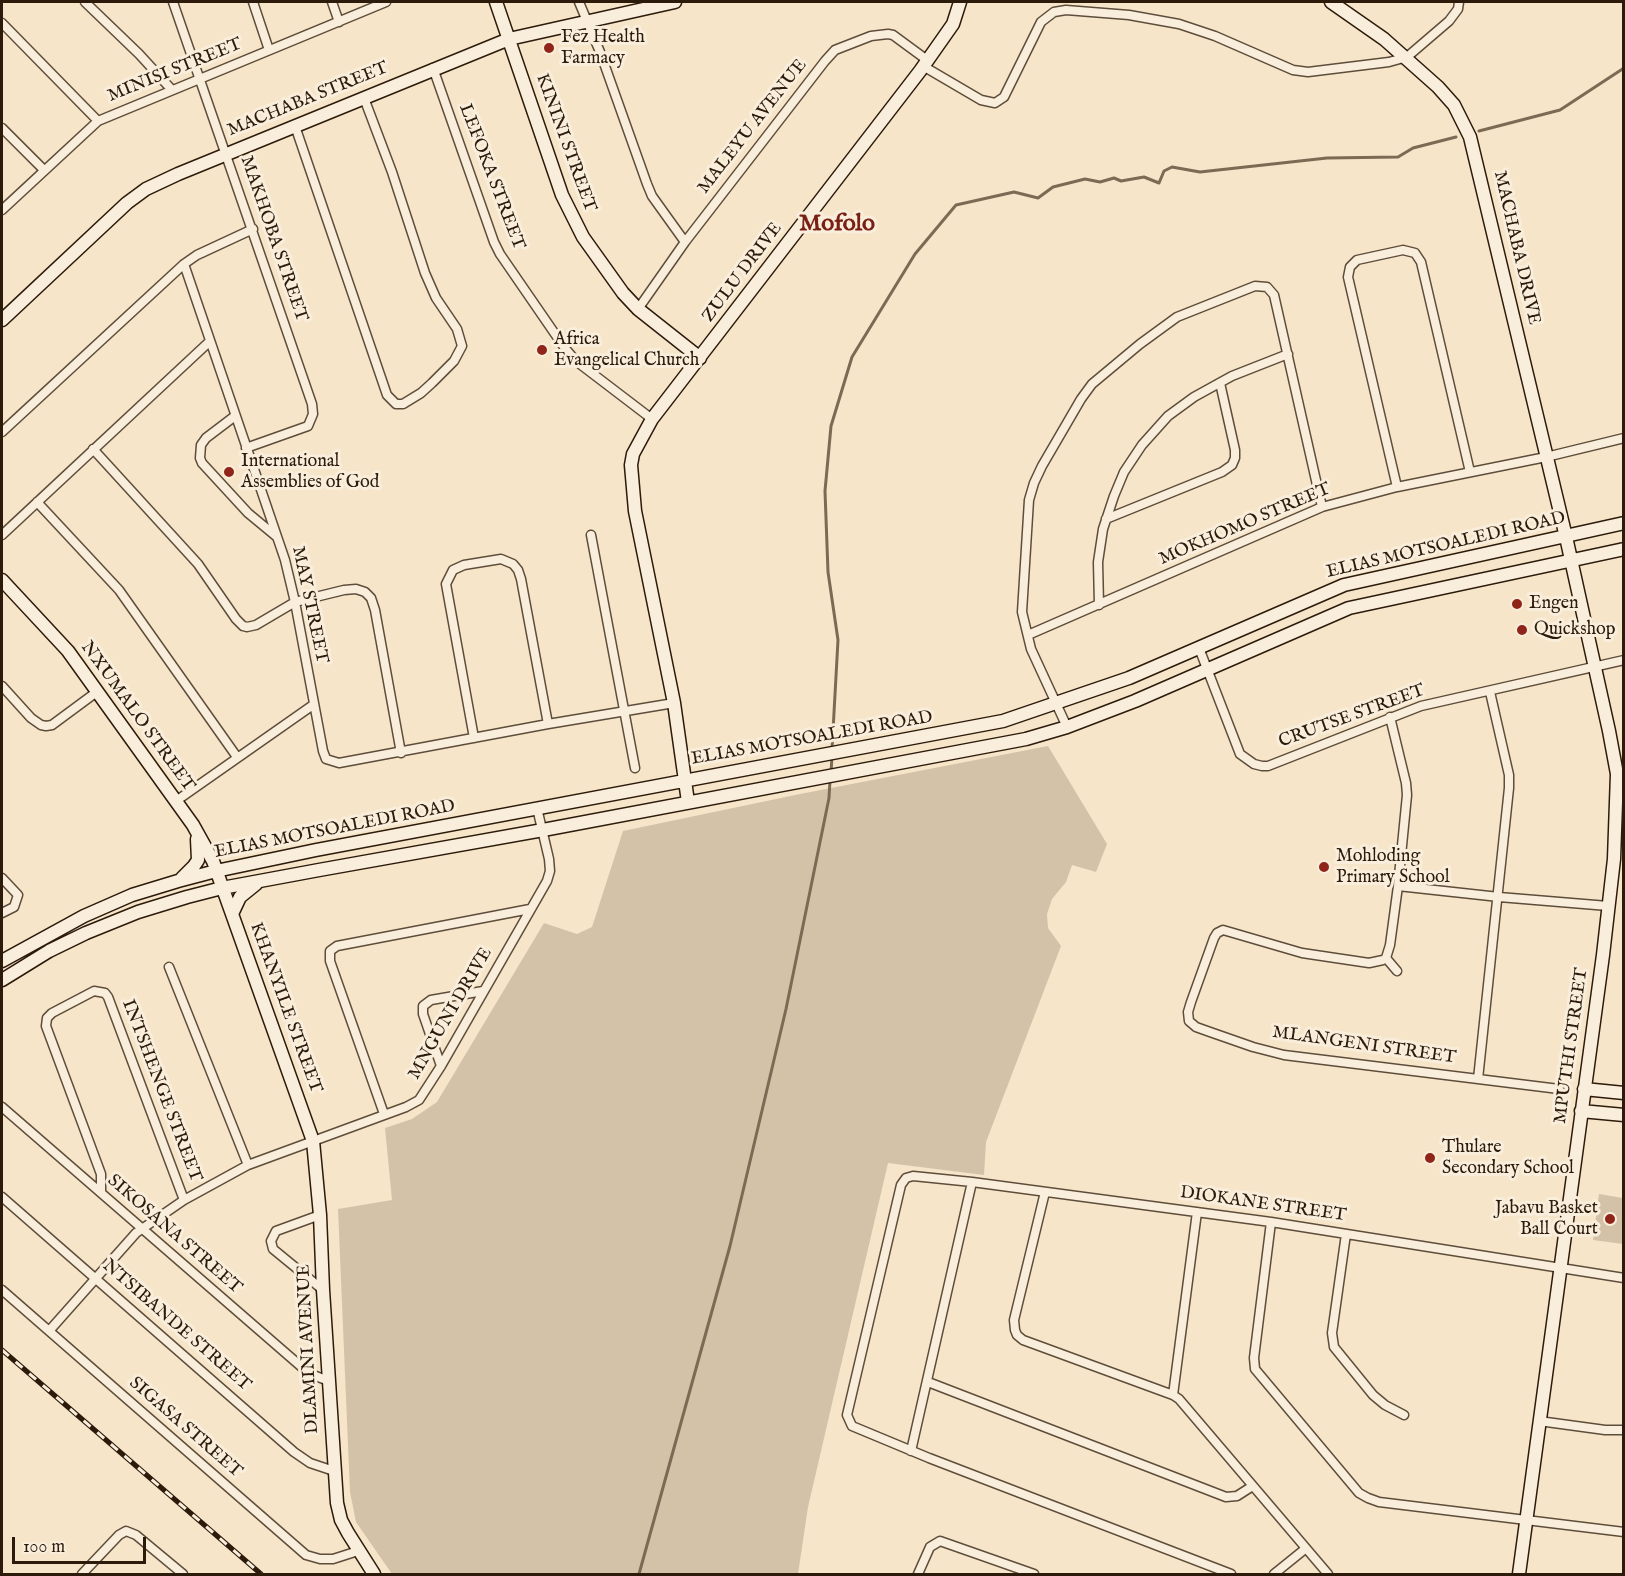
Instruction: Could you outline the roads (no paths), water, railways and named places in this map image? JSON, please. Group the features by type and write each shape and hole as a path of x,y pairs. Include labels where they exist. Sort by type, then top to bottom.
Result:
{"main road":[{"name":"KININI STREET","path":"495,2 562,195 593,251 638,309 700,358"},
{"name":"MACHABA STREET","path":"2,320 138,195 178,174 433,68 509,39 675,2"},
{"name":"ZULU DRIVE","path":"688,802 674,703 635,511 631,465 633,454 652,418 925,63 953,24 960,2"},
{"name":"MACHABA DRIVE","path":"1331,2 1407,57 1438,87 1454,105 1470,137 1571,561"},
{"name":"ELIAS MOTSOALEDI ROAD","path":"2,961 84,916 132,895 178,881 216,871 537,808 1003,721 1129,678 1344,585 1623,523"},
{"name":"ELIAS MOTSOALEDI ROAD","path":"2,980 66,942 112,921 222,888 1001,745 1066,727 1135,701 1349,608 1623,549"},
{"name":"MPUTHI STREET","path":"1519,1575 1614,859 1617,774 1571,561"},
{"name":"NXUMALO STREET","path":"2,580 68,651 98,691 193,825 222,888"},
{"path":"178,881 195,866 198,860 198,844 193,825"},
{"path":"232,914 240,897 260,882"},
{"name":"KHANYILE STREET","path":"222,888 313,1141"},
{"path":"1584,1089 1623,1094"},
{"path":"1581,1111 1623,1115"},
{"name":"DLAMINI AVENUE","path":"313,1141 320,1215 333,1471 337,1503 341,1520 374,1575"}],"street":[{"path":"85,2 140,54 172,90"},
{"name":"MAKHOBA STREET","path":"173,2 312,404 313,414 308,426 246,448"},
{"path":"253,2 269,50"},
{"path":"332,2 339,22"},
{"name":"MINISI STREET","path":"2,210 98,121 386,2"},
{"path":"579,2 652,196 685,242"},
{"path":"925,63 981,100 994,103 1004,97 1041,22 1054,12 1066,10 1129,15 1179,24 1215,36 1293,70 1308,72 1389,62 1407,57 1449,21 1458,9 1459,2"},
{"path":"2,23 98,121"},
{"name":"MALEYU AVENUE","path":"638,309 685,242 835,50 871,36 888,34 925,63"},
{"name":"LEFOKA STREET","path":"433,68 500,254 576,361 652,418"},
{"path":"295,126 387,395 396,404 403,404 421,393 459,354 462,346 461,338 436,298 425,273 392,172 364,98"},
{"path":"2,128 44,171"},
{"path":"2,432 184,264 197,255 253,229"},
{"path":"1397,487 1348,277 1350,267 1357,260 1404,250 1419,257 1470,472"},
{"name":"MAY STREET","path":"184,264 277,537 295,602 313,705 326,759 339,763 401,753"},
{"path":"1066,727 1031,649 1022,612 1029,500 1042,466 1092,384 1177,317 1255,286 1267,287 1274,295 1322,507"},
{"path":"2,535 209,342"},
{"path":"1099,604 1098,562 1106,519 1124,472 1155,429 1194,397 1220,383 1288,354"},
{"path":"1106,519 1222,472 1232,465 1236,458 1235,450 1220,383"},
{"path":"235,416 206,438 201,446 200,458 248,513 277,537"},
{"name":"MOKHOMO STREET","path":"1028,635 1322,507 1397,487 1546,457 1623,438"},
{"path":"93,449 198,564 239,623 252,627 295,602 344,590 356,589 365,592 371,598 375,610 401,753 548,724 674,703"},
{"path":"37,502 119,590 237,757"},
{"path":"591,535 635,768"},
{"path":"474,738 446,584 453,570 464,565 501,559 513,564 518,570 548,724"},
{"name":"CRUTSE STREET","path":"1199,648 1240,754 1254,764 1262,766 1421,706 1623,660"},
{"path":"2,686 31,718 46,726 52,725 98,691"},
{"path":"1478,1079 1509,788 1509,775 1490,692"},
{"path":"176,801 313,705"},
{"path":"1390,717 1407,789 1398,886 1390,945 1386,958 1397,971"},
{"name":"MNGUNI DRIVE","path":"49,1330 141,1228 184,1200 248,1165 406,1107 419,1100 441,1066 547,881 550,871 537,808"},
{"path":"2,878 16,891 17,900 14,907 2,913"},
{"path":"1398,886 1608,906"},
{"path":"384,1114 330,961 330,951 336,946 530,909"},
{"name":"MLANGENI STREET","path":"1386,958 1369,963 1302,953 1223,930 1214,938 1188,1016 1196,1027 1270,1052 1558,1089"},
{"path":"169,967 248,1165"},
{"name":"INTSHENGE STREET","path":"101,1192 101,1174 46,1026 52,1013 94,991 105,993 108,997 184,1200"},
{"path":"441,1066 423,1014 423,1006 431,1000 483,991"},
{"name":"SIKOSANA STREET","path":"2,1107 304,1369 329,1381"},
{"name":"DIOKANE STREET","path":"911,1451 852,1426 847,1415 901,1185 906,1178 913,1176 1271,1222 1623,1278"},
{"path":"972,1182 911,1451 1231,1575"},
{"path":"1045,1192 1014,1320 1017,1335 1023,1340 1173,1395 1328,1575"},
{"name":"NTSIBANDE STREET","path":"2,1197 294,1452 310,1463 333,1471"},
{"path":"1173,1395 1197,1212"},
{"path":"320,1215 276,1231 271,1241 273,1249 323,1290"},
{"path":"1271,1222 1254,1358 1255,1369 1354,1489 1379,1502 1623,1532"},
{"path":"1346,1234 1332,1333 1334,1347 1373,1395 1385,1405 1404,1415"},
{"name":"SIGASA STREET","path":"2,1290 306,1555 320,1559 333,1559 358,1551"},
{"path":"928,1382 1226,1497 1237,1496 1251,1487"},
{"path":"1539,1421 1605,1430 1623,1430"},
{"path":"82,1575 121,1533 127,1531 136,1535 183,1575"},
{"path":"918,1575 930,1547 940,1541 1034,1575"},
{"path":"1274,1575 1305,1549"}],"waterway":[{"path":"1479,131 1560,110 1624,68"},
{"path":"832,749 838,640 828,572 825,491 831,426 852,357 915,254 956,205 1014,192 1038,198 1053,187 1085,179 1100,182 1114,178 1121,181 1144,177 1159,183 1164,171 1172,167 1200,172 1327,158 1398,157 1413,148 1456,137"},
{"path":"831,773 832,756"},
{"path":"639,1574 730,1246 786,1009 829,798 830,780"}],"railway":[{"path":"2,1350 261,1574"}],"place":[{"name":"Fez Health Farmacy","path":"549,48"},
{"name":"Africa Evangelical Church","path":"542,350"},
{"name":"International Assemblies of God","path":"229,472"},
{"name":"Engen","path":"1517,604"},
{"name":"Quickshop","path":"1522,630"},
{"name":"Mohloding Primary School","path":"1324,867"},
{"name":"Thulare Secondary School","path":"1430,1158"},
{"name":"Jabavu Basket Ball Court","path":"1610,1219"}],"district":[{"name":"Mofolo","path":"837,225"}]}
